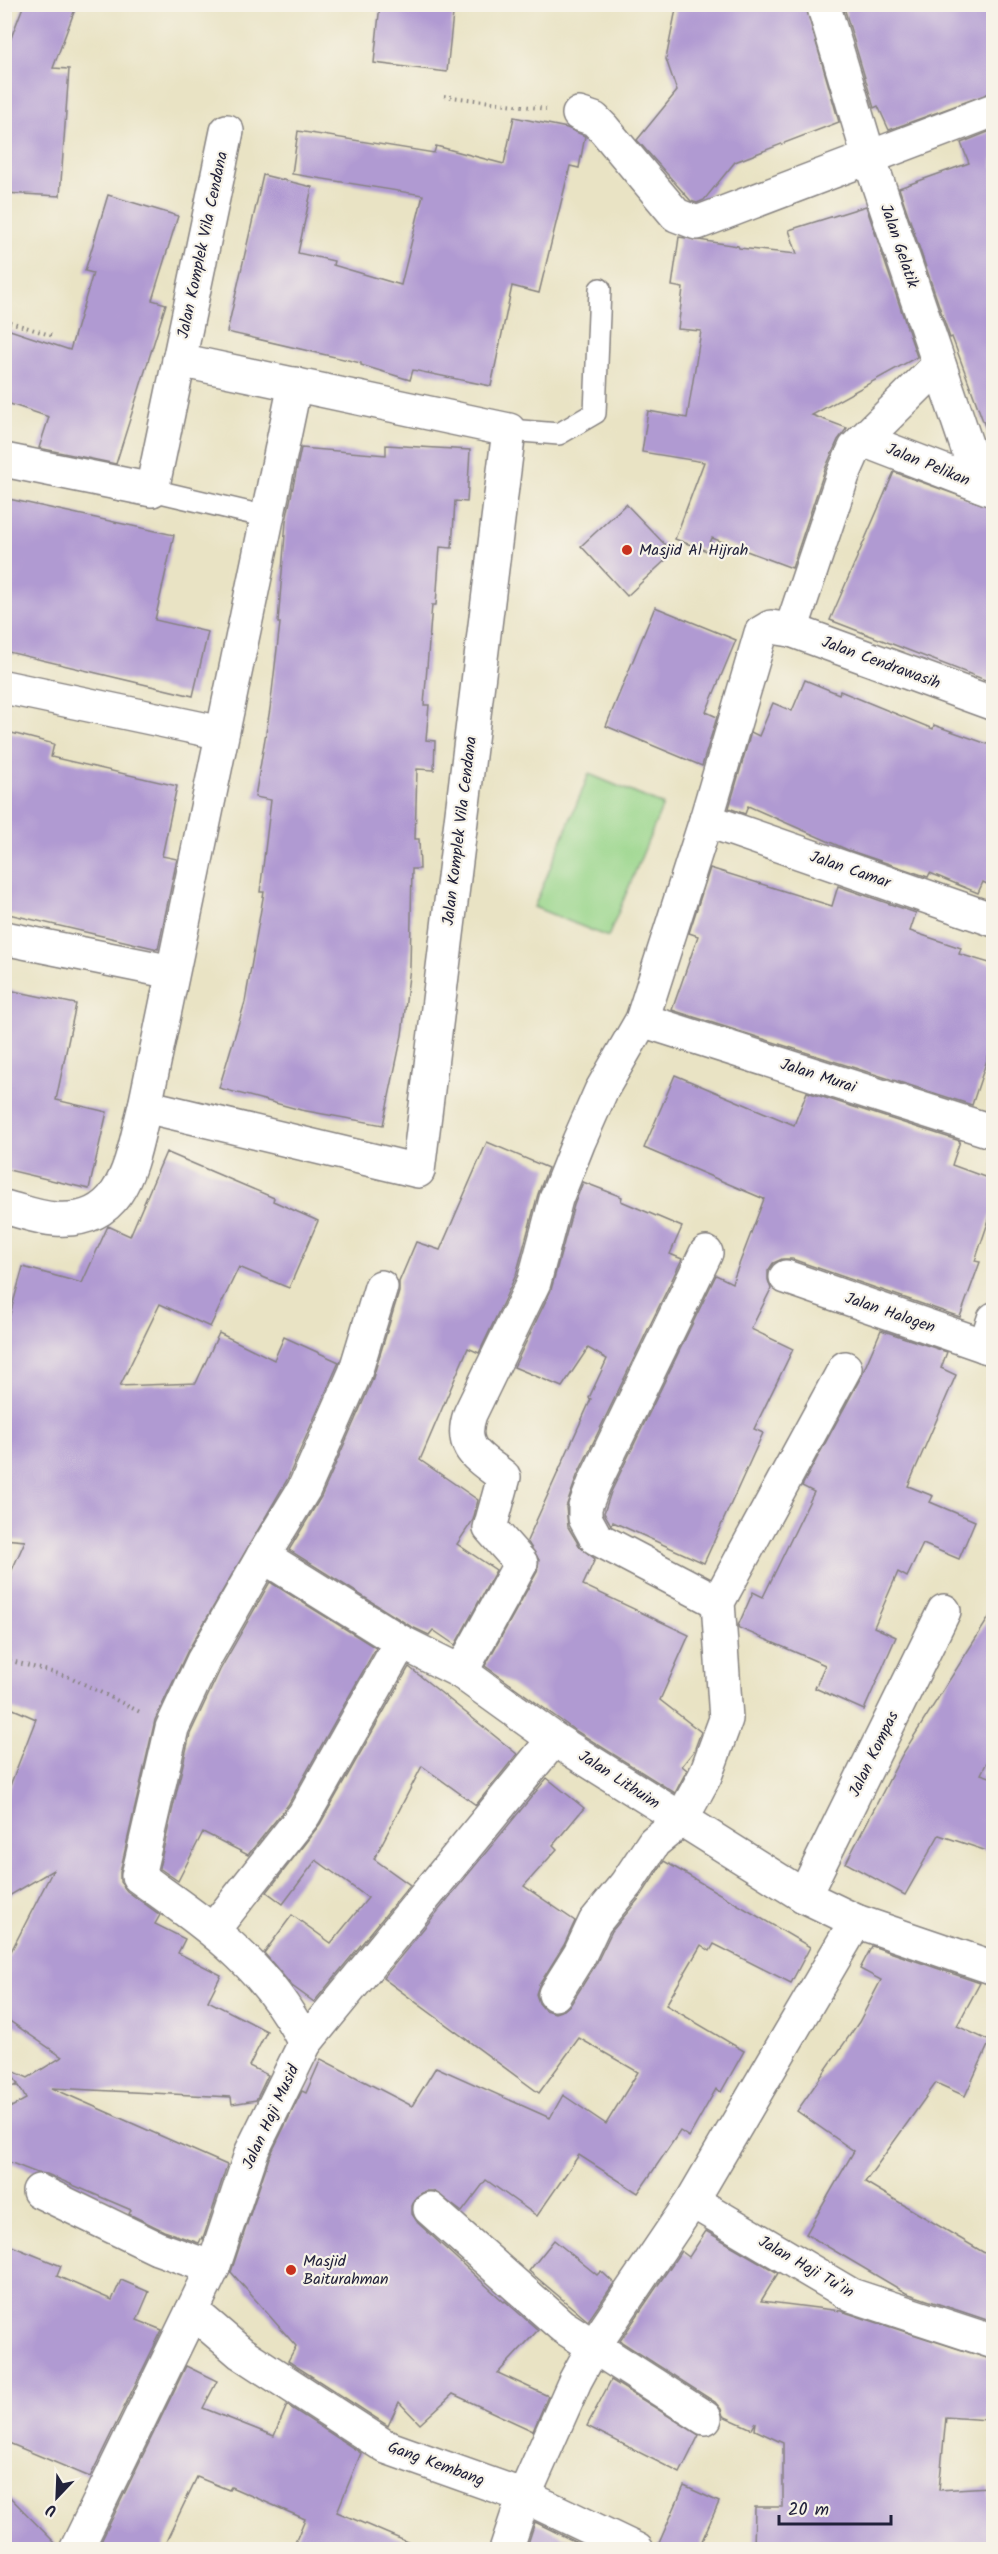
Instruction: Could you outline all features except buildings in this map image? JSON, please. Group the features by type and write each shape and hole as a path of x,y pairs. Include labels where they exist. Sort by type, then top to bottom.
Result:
{"street":[{"name":"Jalan Gelatik","path":"823,4 869,157 939,365 987,488"},
{"path":"579,114 594,119 604,129 676,215 697,223 993,110"},
{"name":"Jalan Komplek Vila Cendana","path":"152,490 227,131"},
{"name":"Jalan Komplek Vila Cendana","path":"145,1106 418,1171 509,430 179,360"},
{"path":"461,1672 521,1563 490,1528 504,1477 469,1449 464,1429 534,1282 556,1200 600,1091 642,1020 706,820 759,637 780,629 855,448 939,365"},
{"path":"4,1207 53,1219 81,1217 98,1212 114,1198 122,1185 145,1106 295,384"},
{"name":"Jalan Pelikan","path":"863,440 987,488"},
{"path":"4,460 152,490"},
{"name":"Jalan Cendrawasih","path":"780,629 993,704"},
{"path":"4,687 222,733"},
{"name":"Jalan Camar","path":"706,820 993,920"},
{"path":"4,938 172,972"},
{"name":"Jalan Murai","path":"642,1020 993,1132"},
{"path":"706,1253 594,1484 585,1507 585,1518 596,1538 718,1602"},
{"name":"Jalan Halogen","path":"786,1277 991,1338"},
{"path":"305,2043 292,2017 251,1963 213,1930 138,1876 172,1728 203,1661 262,1556 304,1489 355,1373 381,1287"},
{"path":"555,1994 580,1954 596,1922 626,1884 654,1842 681,1820 705,1776 726,1719 718,1602 845,1368"},
{"name":"Jalan Lithuim","path":"262,1556 401,1642 461,1672 554,1739 804,1896 856,1921 993,1968"},
{"name":"Jalan Kompas","path":"804,1896 944,1611"},
{"path":"213,1930 304,1815 401,1642"},
{"name":"Jalan Haji Musid","path":"76,2550 213,2268 252,2151 305,2043 554,1739"},
{"path":"506,2550 524,2496 575,2381 594,2346 692,2201 856,1921"},
{"path":"39,2192 157,2248 213,2268"},
{"name":"Jalan Haji Tu’in","path":"692,2201 851,2295 993,2342"},
{"path":"430,2209 562,2326 705,2418"},
{"name":"Gang Kembang","path":"192,2311 241,2353 386,2446 524,2496 637,2550"}],"lane":[{"path":"509,430 559,434 595,413 600,289"},
{"path":"152,490 267,517"}],"path":[{"path":"444,96 579,114"},
{"path":"4,320 53,336"},
{"path":"4,1659 70,1677 172,1728"}],"green space":[{"path":"589,774 663,805 608,937 534,907"}],"place":[{"name":"Masjid Al Hijrah","path":"627,550"},
{"name":"Masjid Baiturahman","path":"291,2270"}]}
